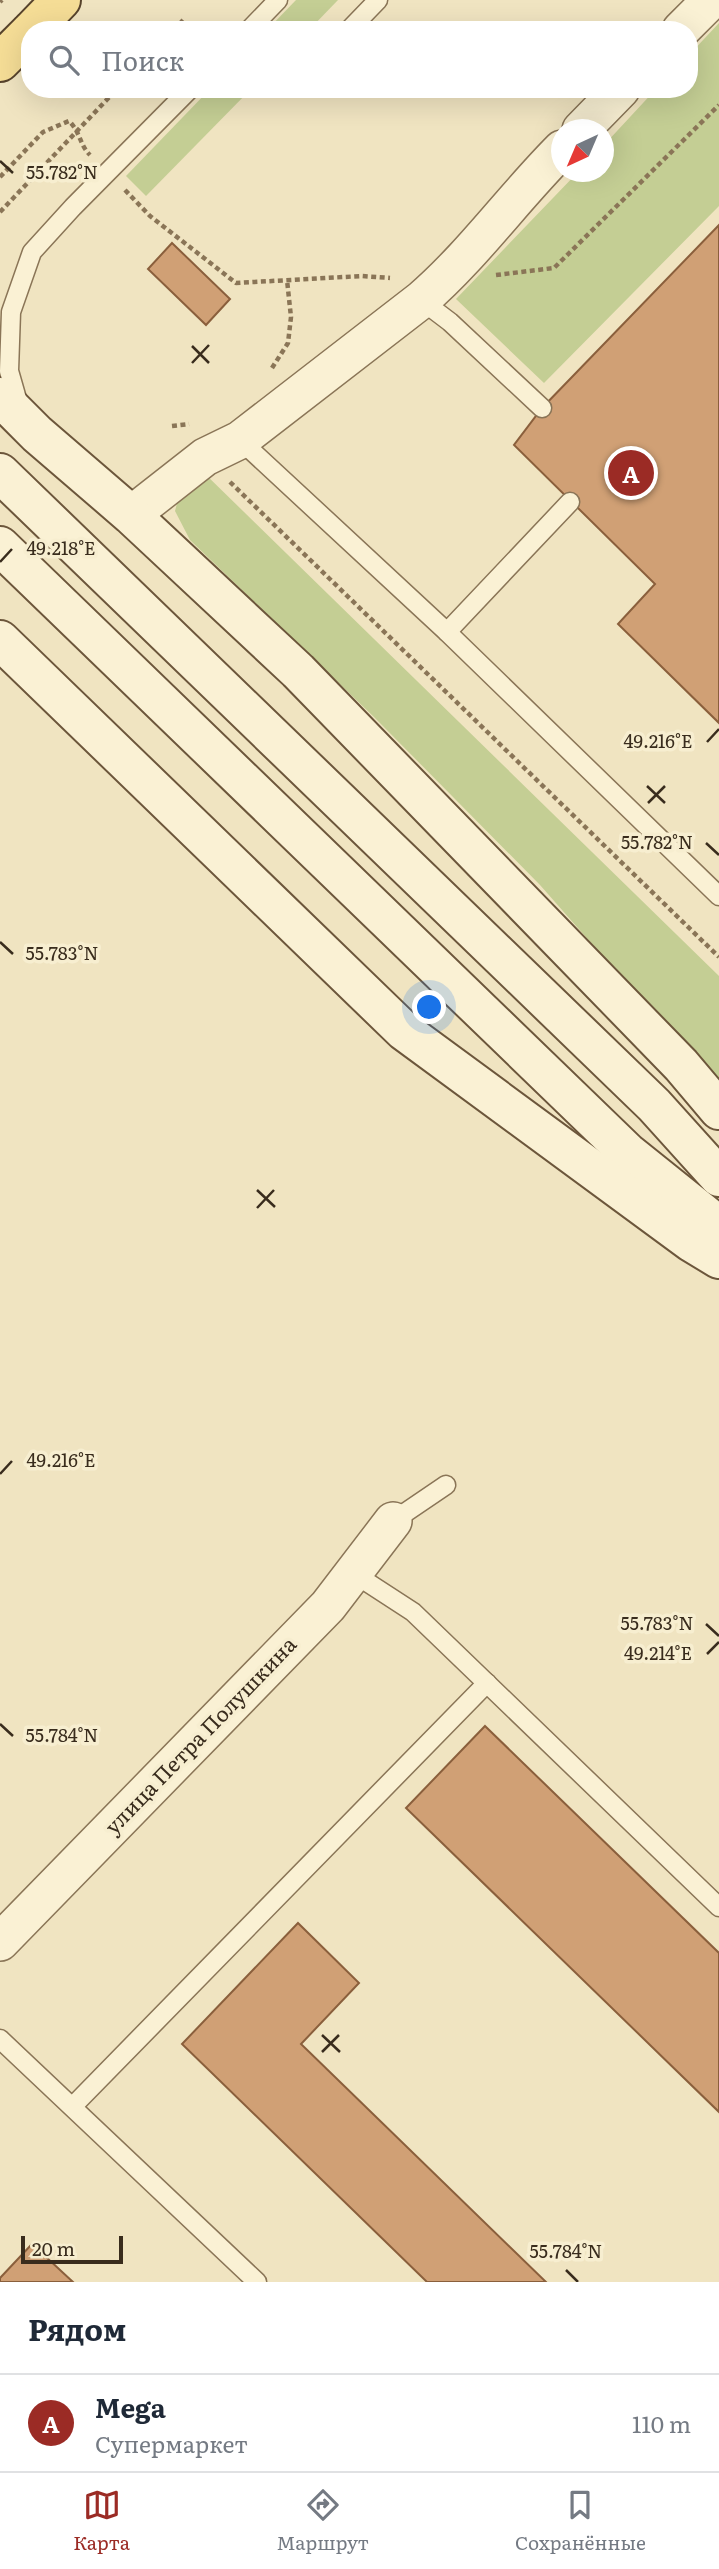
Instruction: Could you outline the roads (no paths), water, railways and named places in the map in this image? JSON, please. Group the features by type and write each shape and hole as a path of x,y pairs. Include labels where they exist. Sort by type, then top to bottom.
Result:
{"main road":[{"path":"41,21 61,0"},
{"path":"0,62 21,41"},
{"path":"12,410 131,515 298,671 681,1065 719,1110"},
{"path":"0,474 654,1105 719,1177"},
{"path":"0,547 627,1152 719,1226"},
{"path":"0,640 404,1031 691,1242 719,1259"}],"street":[{"path":"690,21 711,0"},
{"path":"592,119 612,98"},
{"path":"131,515 205,457 240,440 421,300 442,281 551,160"},
{"name":"улица Петра Полушкина","path":"0,1942 328,1606 393,1521"}],"lane":[{"path":"258,21 278,0"},
{"path":"358,21 378,0"},
{"path":"12,410 9,371 11,312 32,252 181,98"},
{"path":"421,300 450,322 542,408"},
{"path":"240,440 447,632 719,896"},
{"path":"447,632 570,502"},
{"path":"393,1521 446,1485"},
{"path":"353,1573 413,1612 719,1907"},
{"path":"73,2106 487,1682"},
{"path":"0,2039 257,2282"}],"place":[{"name":"Mega","path":"631,473"}]}
